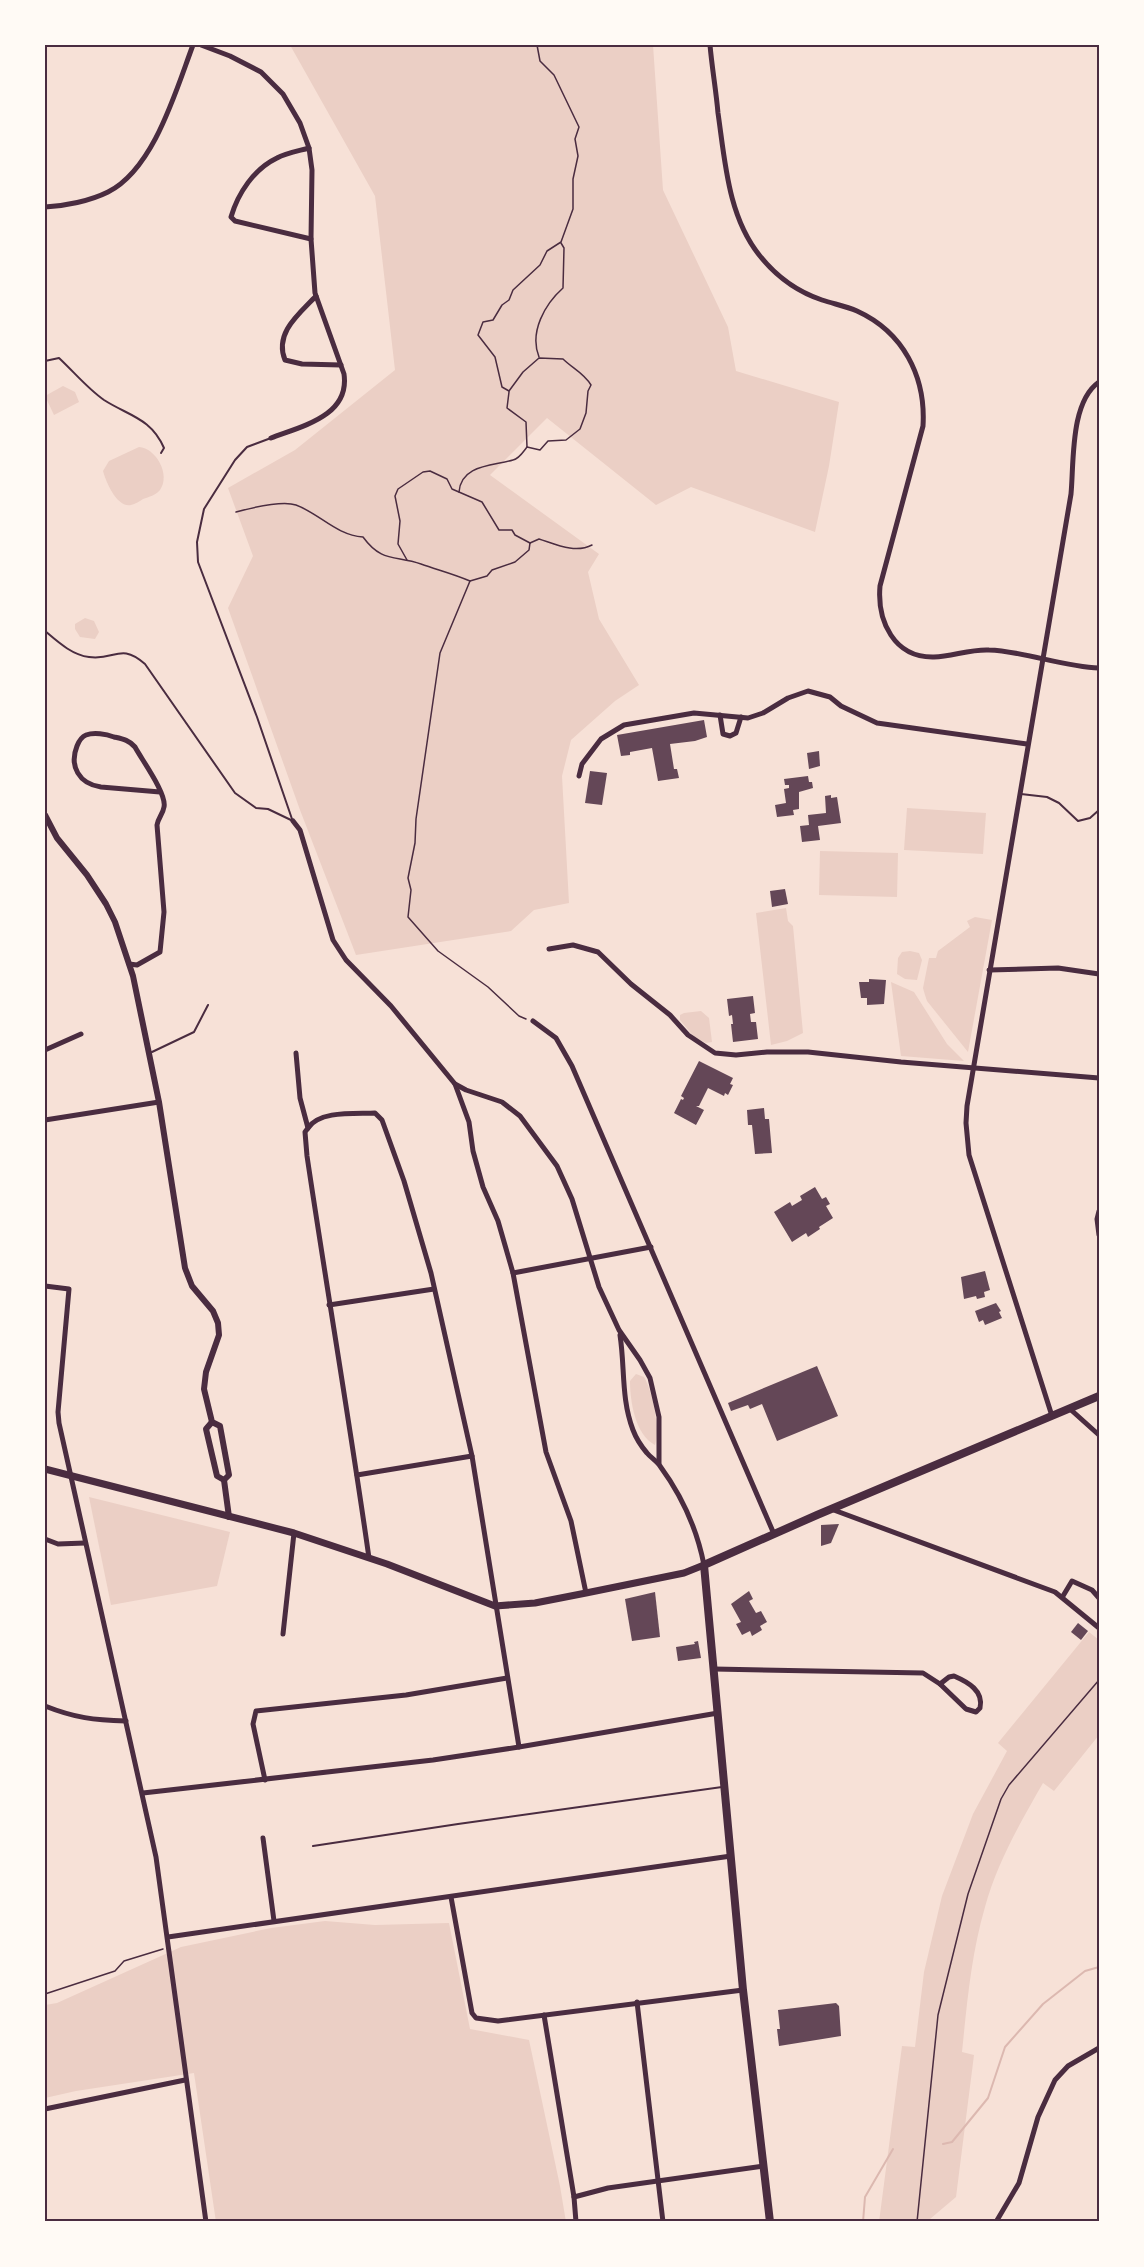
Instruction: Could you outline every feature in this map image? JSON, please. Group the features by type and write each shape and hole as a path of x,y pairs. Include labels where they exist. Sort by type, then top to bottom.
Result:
{"main road":[{"path":"45,1469 294,1533 369,1558 495,1606 518,1605 684,1573 1099,1396"},
{"path":"704,1565 743,1990 770,2222"}],"street":[{"path":"45,207 72,204 109,192 135,170 162,127 193,45"},
{"path":"201,45 230,56 261,72 283,94 300,123 309,148 312,170 311,239 316,297 346,385 341,400 320,420 271,438"},
{"path":"710,45 726,171 735,206 749,239 759,255 773,270 793,285 811,296 855,310 886,329 910,358 921,385 923,426 880,586 880,612 887,632 897,642 921,656 942,656 990,650 1099,668"},
{"path":"309,148 279,157 265,165 248,183 236,202 231,217 235,221 311,239"},
{"path":"316,297 287,326 282,354 285,360 302,364 341,365"},
{"path":"1052,1416 969,1155 966,1123 989,970 1071,494 1077,420 1090,388 1099,382"},
{"path":"579,776 582,764 601,739 624,725 694,713 748,718 763,713 788,698 808,691 830,697 841,706 877,723 1027,744"},
{"path":"720,715 723,734 730,736 736,733 741,717"},
{"path":"129,964 136,965 160,952 164,912 158,818 164,808 160,792 130,741 105,735 87,735 79,740 74,764 77,773 86,782 101,787 160,792"},
{"path":"45,815 57,838 87,875 106,904 115,922 129,964 159,1102 185,1268 192,1286 213,1311 218,1323 219,1335 206,1372 204,1389 212,1422 220,1426 229,1475 224,1480"},
{"path":"293,821 300,830 333,940 346,960 392,1006 455,1084 469,1122 473,1151 483,1186 498,1221 513,1273 546,1452 571,1521 586,1593"},
{"path":"549,949 573,945 598,952 631,984 670,1015 688,1035 715,1053 736,1055 808,1052 1099,1078"},
{"path":"989,970 1058,968 1099,974"},
{"path":"533,1021 556,1038 566,1053 774,1534"},
{"path":"45,1050 81,1034"},
{"path":"296,1053 300,1098 308,1128"},
{"path":"455,1084 502,1102 520,1116 557,1166 579,1219 596,1281 619,1330 640,1360 654,1391 660,1430 659,1463"},
{"path":"46,1119 159,1102"},
{"path":"369,1558 329,1305 305,1132 312,1121 329,1116 375,1113 383,1122 404,1181 435,1289 472,1456 519,1748"},
{"path":"1099,1211 1097,1219 1099,1235"},
{"path":"513,1273 651,1248"},
{"path":"45,1286 69,1289 58,1412 66,1458 156,1857 206,2222"},
{"path":"329,1305 435,1289"},
{"path":"619,1330 624,1361 624,1396 632,1428 647,1454 659,1463 688,1511 697,1534 704,1565"},
{"path":"1070,1408 1099,1435"},
{"path":"212,1422 206,1429 217,1476 224,1480"},
{"path":"357,1475 472,1456"},
{"path":"224,1480 230,1517"},
{"path":"831,1509 1042,1586 1062,1596 1099,1628"},
{"path":"283,1635 294,1533"},
{"path":"45,1539 58,1544 85,1543"},
{"path":"1062,1596 1072,1581 1092,1590 1099,1598"},
{"path":"714,1669 923,1673 940,1684 966,1709 971,1712 980,1708 981,1699 970,1684 954,1676 940,1684"},
{"path":"265,1780 253,1724 256,1711 406,1695 507,1678"},
{"path":"45,1706 66,1715 91,1720 126,1721"},
{"path":"143,1793 519,1748 718,1713"},
{"path":"263,1838 274,1921"},
{"path":"168,1937 731,1856"},
{"path":"451,1897 472,2013 476,2018 498,2021 743,1990"},
{"path":"637,2002 663,2222"},
{"path":"544,2015 574,2197 576,2222"},
{"path":"996,2222 1019,2183 1038,2117 1055,2080 1076,2061 1099,2048"},
{"path":"45,2109 186,2080"},
{"path":"574,2197 608,2188 764,2166"}],"lane":[{"path":"45,361 60,358 103,399 149,424 158,435 164,448 161,453"},
{"path":"271,438 247,447 204,509 197,542 198,561 257,717 293,821"},
{"path":"45,631 77,654 91,658 124,652 134,654 145,664 236,793 256,808 268,809 293,821"},
{"path":"1019,793 1047,797 1059,803 1078,820 1090,818 1099,810"},
{"path":"149,1053 194,1032 208,1005"},
{"path":"313,1846 725,1787"}],"path":[{"path":"509,391 502,387 495,357 478,335 483,322 493,320 502,305 509,300 513,290 540,265 547,251 561,242 573,209 573,179 578,156 575,139 579,127 554,75 540,61 537,45"},
{"path":"539,358 536,336 539,323 550,299 563,288 564,248 561,242"},
{"path":"459,492 462,483 480,466 515,460 527,447 526,422 507,408 509,391 523,372 539,358 563,359 572,369 579,371 591,385 588,390 586,413 580,429 566,440 548,441 540,450 527,447"},
{"path":"407,561 398,544 400,521 395,496 398,489 423,472 430,471 447,479 452,489 468,498 482,502 500,530 512,530 515,535 530,543"},
{"path":"236,512 253,507 285,503 297,505 337,530 352,536 363,537 371,548 391,559 448,571 470,581 487,576 492,570 515,562 529,550 530,543"},
{"path":"530,543 539,539 575,549 585,549 592,545"},
{"path":"470,581 440,653 416,819 415,843 408,878 411,890 408,917 438,951 488,987 519,1016 533,1021"},
{"path":"917,2222 938,2015 968,1894 1001,1799 1009,1785 1099,1680"},
{"path":"45,1994 115,1971 124,1961 168,1947"}],"shaded area":[{"path":"290,45 653,45 663,190 728,327 736,371 839,402 815,532 691,487 656,505 547,418 490,475 599,554 588,572 599,619 639,685 615,701 571,740 562,776 569,903 534,910 511,931 356,955 300,810 228,608 253,556 228,488 295,450 395,370 375,196"},
{"path":"63,386 75,392 79,402 54,415 45,396"},
{"path":"139,447 151,452 160,463 164,477 163,484 154,495 133,505 126,505 113,493 103,471 109,461"},
{"path":"85,618 94,621 99,632 95,639 80,637 75,629 75,624"},
{"path":"907,808 986,813 983,854 904,850"},
{"path":"820,851 898,853 897,897 819,895"},
{"path":"786,908 788,921 793,926 803,1033 787,1041 771,1045 756,913"},
{"path":"975,917 992,920 968,1052 927,1001 923,988 929,958 936,958 938,951 970,927 967,921"},
{"path":"902,952 919,953 922,960 917,980 905,979 897,974 898,958"},
{"path":"891,982 914,992 947,1044 964,1061 901,1056"},
{"path":"701,1011 709,1018 712,1042 706,1043 695,1038 680,1020 680,1015 684,1013"},
{"path":"636,1374 644,1377 653,1401 657,1430 655,1445 643,1434 635,1417 630,1381"},
{"path":"89,1497 230,1532 217,1586 111,1605"},
{"path":"1089,1632 1099,1640 1099,1735 1054,1791 1043,1783 1003,1859 980,1925 970,1979 962,2052 974,2055 956,2197 929,2222 879,2222 902,2046 915,2047 924,1972 942,1896 973,1814 1007,1751 998,1743"},
{"path":"325,1921 375,1925 449,1923 470,2029 529,2040 566,2222 216,2222 194,2073 45,2098 45,2005 57,2003 181,1947 271,1928"}],"building":[{"path":"704,720 707,737 670,744 674,769 677,769 679,778 658,781 652,748 621,756 617,735"},
{"path":"819,751 820,766 809,769 807,753"},
{"path":"590,771 607,773 602,805 585,803"},
{"path":"808,776 813,788 799,792 799,809 793,810 794,815 777,817 775,805 786,803 784,789 789,788 789,785 785,785 784,779"},
{"path":"831,795 831,798 837,797 841,823 818,826 820,840 802,842 800,826 809,825 808,815 826,813 825,796"},
{"path":"785,889 788,904 772,907 770,891"},
{"path":"869,979 886,980 884,1004 867,1005 867,998 861,998 859,982 869,982"},
{"path":"753,996 755,1013 750,1014 751,1022 756,1022 758,1039 733,1042 732,1015 729,1016 727,999"},
{"path":"699,1061 733,1078 730,1084 733,1085 728,1095 725,1093 724,1096 708,1088 699,1106 696,1106 704,1110 696,1125 674,1113 681,1099 684,1098 681,1096"},
{"path":"764,1108 765,1119 769,1119 772,1153 755,1154 752,1125 748,1125 747,1110"},
{"path":"815,1187 822,1199 826,1197 830,1204 826,1206 833,1218 808,1237 806,1233 792,1242 774,1212 790,1202 792,1206 802,1200 800,1196"},
{"path":"985,1271 990,1290 984,1292 985,1297 977,1299 976,1296 964,1299 961,1277"},
{"path":"996,1303 1002,1318 985,1325 983,1320 979,1322 975,1311"},
{"path":"817,1366 838,1416 777,1441 762,1404 750,1409 748,1405 731,1411 728,1403"},
{"path":"839,1524 831,1543 821,1546 821,1525"},
{"path":"749,1591 753,1599 749,1601 756,1613 761,1611 767,1622 760,1626 762,1630 752,1636 750,1631 742,1635 736,1624 741,1622 731,1604"},
{"path":"655,1592 660,1637 632,1641 625,1599"},
{"path":"1078,1623 1088,1631 1081,1640 1071,1632"},
{"path":"698,1641 701,1658 678,1661 676,1647 695,1644 694,1642"},
{"path":"836,2003 839,2006 841,2036 779,2046 778,2010"}],"waterway":[{"path":"943,2144 952,2142 988,2098 1005,2047 1043,2004 1085,1971 1099,1967"},
{"path":"863,2222 865,2197 893,2149"}]}
